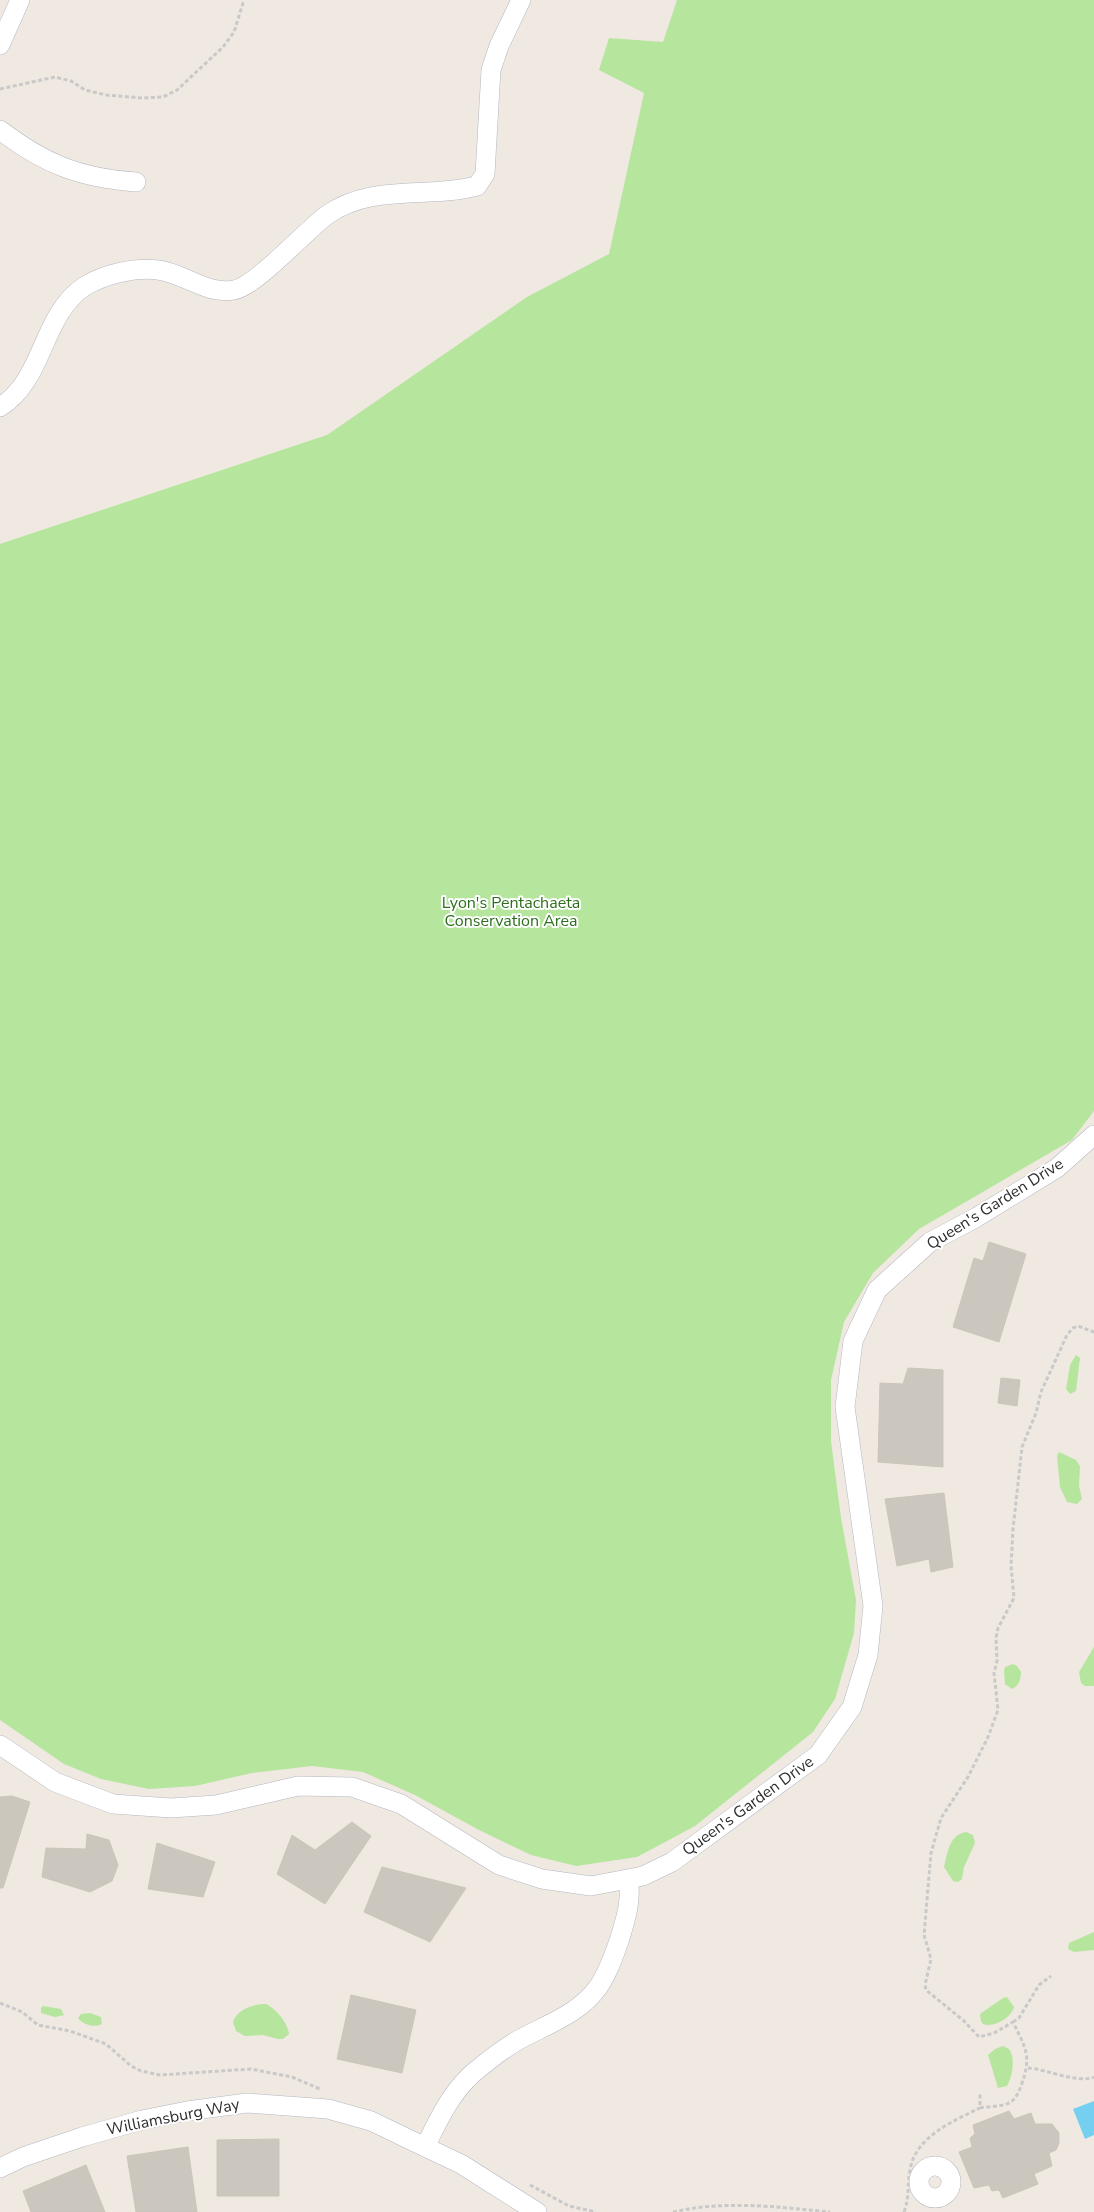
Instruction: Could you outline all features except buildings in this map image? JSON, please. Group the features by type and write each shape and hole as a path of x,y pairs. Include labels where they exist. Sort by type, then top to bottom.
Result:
{"street":[{"path":"0,45 20,0"},
{"path":"0,407 19,391 30,377 54,322 67,302 86,286 98,280 132,270 159,270 218,291 236,290 254,279 328,215 352,202 371,196 462,190 477,186 484,174 491,70 499,46 521,0"},
{"path":"0,130 49,162 80,174 136,182"},
{"name":"Queen's Garden Drive","path":"0,1745 55,1782 112,1804 171,1808 207,1806 298,1786 352,1787 401,1804 498,1864 542,1879 591,1886 643,1876 672,1862 818,1754 852,1706 868,1656 873,1606 845,1407 853,1341 877,1290 930,1242 977,1217 1057,1168 1094,1135"},
{"path":"425,2147 449,2102 471,2076 514,2042 578,2008 598,1987 611,1964 623,1928 629,1903 630,1890 628,1879"},
{"name":"Williamsburg Way","path":"0,2168 23,2157 82,2137 142,2120 247,2103 328,2109 371,2121 460,2164 537,2212"}],"path":[{"path":"0,89 55,77 71,81 85,90 106,94 142,98 163,97 177,90 223,47 234,32 244,0"},
{"path":"1051,1976 1039,1985 1018,2018 994,2034 979,2037 964,2021 926,1990 925,1985 931,1959 924,1935 931,1853 941,1818 968,1777 988,1737 998,1710 999,1701 995,1682 996,1638 998,1628 1014,1598 1011,1566 1022,1448 1036,1413 1041,1392 1056,1356 1068,1335 1073,1328 1078,1326 1094,1332"},
{"path":"904,2212 909,2197 910,2168 919,2149 928,2139 948,2124 980,2108 1011,2102 1018,2095 1028,2068 1026,2048 1013,2022"},
{"path":"1028,2068 1038,2068 1083,2079 1094,2077"},
{"path":"980,2094 980,2108"},
{"path":"673,2212 697,2206 720,2205 830,2212"}],"green space":[{"name":"Lyon's Pentachaeta Conservation Area","path":"677,0 1094,0 1094,1111 1072,1140 919,1229 873,1273 844,1322 831,1380 831,1441 841,1518 856,1600 854,1633 835,1699 813,1732 695,1826 637,1857 576,1866 531,1855 479,1830 415,1795 363,1772 312,1766 252,1773 195,1786 149,1789 101,1779 64,1764 0,1720 0,544 327,435 527,297 609,254 644,93 599,70 609,38 663,42"},
{"path":"1076,1355 1080,1358 1076,1391 1070,1394 1066,1389 1070,1365"},
{"path":"1059,1452 1076,1460 1080,1466 1079,1486 1082,1499 1077,1504 1067,1502 1060,1487 1057,1456"},
{"path":"1094,1647 1094,1686 1085,1686 1081,1683 1079,1672"},
{"path":"1013,1664 1017,1666 1021,1675 1018,1684 1012,1689 1005,1684 1004,1671 1005,1667"},
{"path":"966,1832 973,1835 975,1843 964,1867 962,1879 958,1882 953,1881 944,1867 953,1840"},
{"path":"1094,1932 1094,1950 1074,1952 1068,1949 1069,1943"},
{"path":"1007,1997 1014,2007 1009,2015 992,2025 983,2024 980,2014"},
{"path":"266,2004 281,2017 289,2034 283,2039 278,2039 263,2035 245,2036 236,2031 233,2022 238,2014 251,2006"},
{"path":"43,2006 61,2009 64,2015 55,2017 41,2013"},
{"path":"90,2013 101,2017 102,2024 96,2026 89,2025 78,2018 81,2014"},
{"path":"1003,2046 1009,2049 1011,2053 1012,2068 1007,2086 998,2088 988,2055 995,2049"}],"water":[{"path":"1094,2101 1094,2135 1085,2139 1073,2109"}]}
